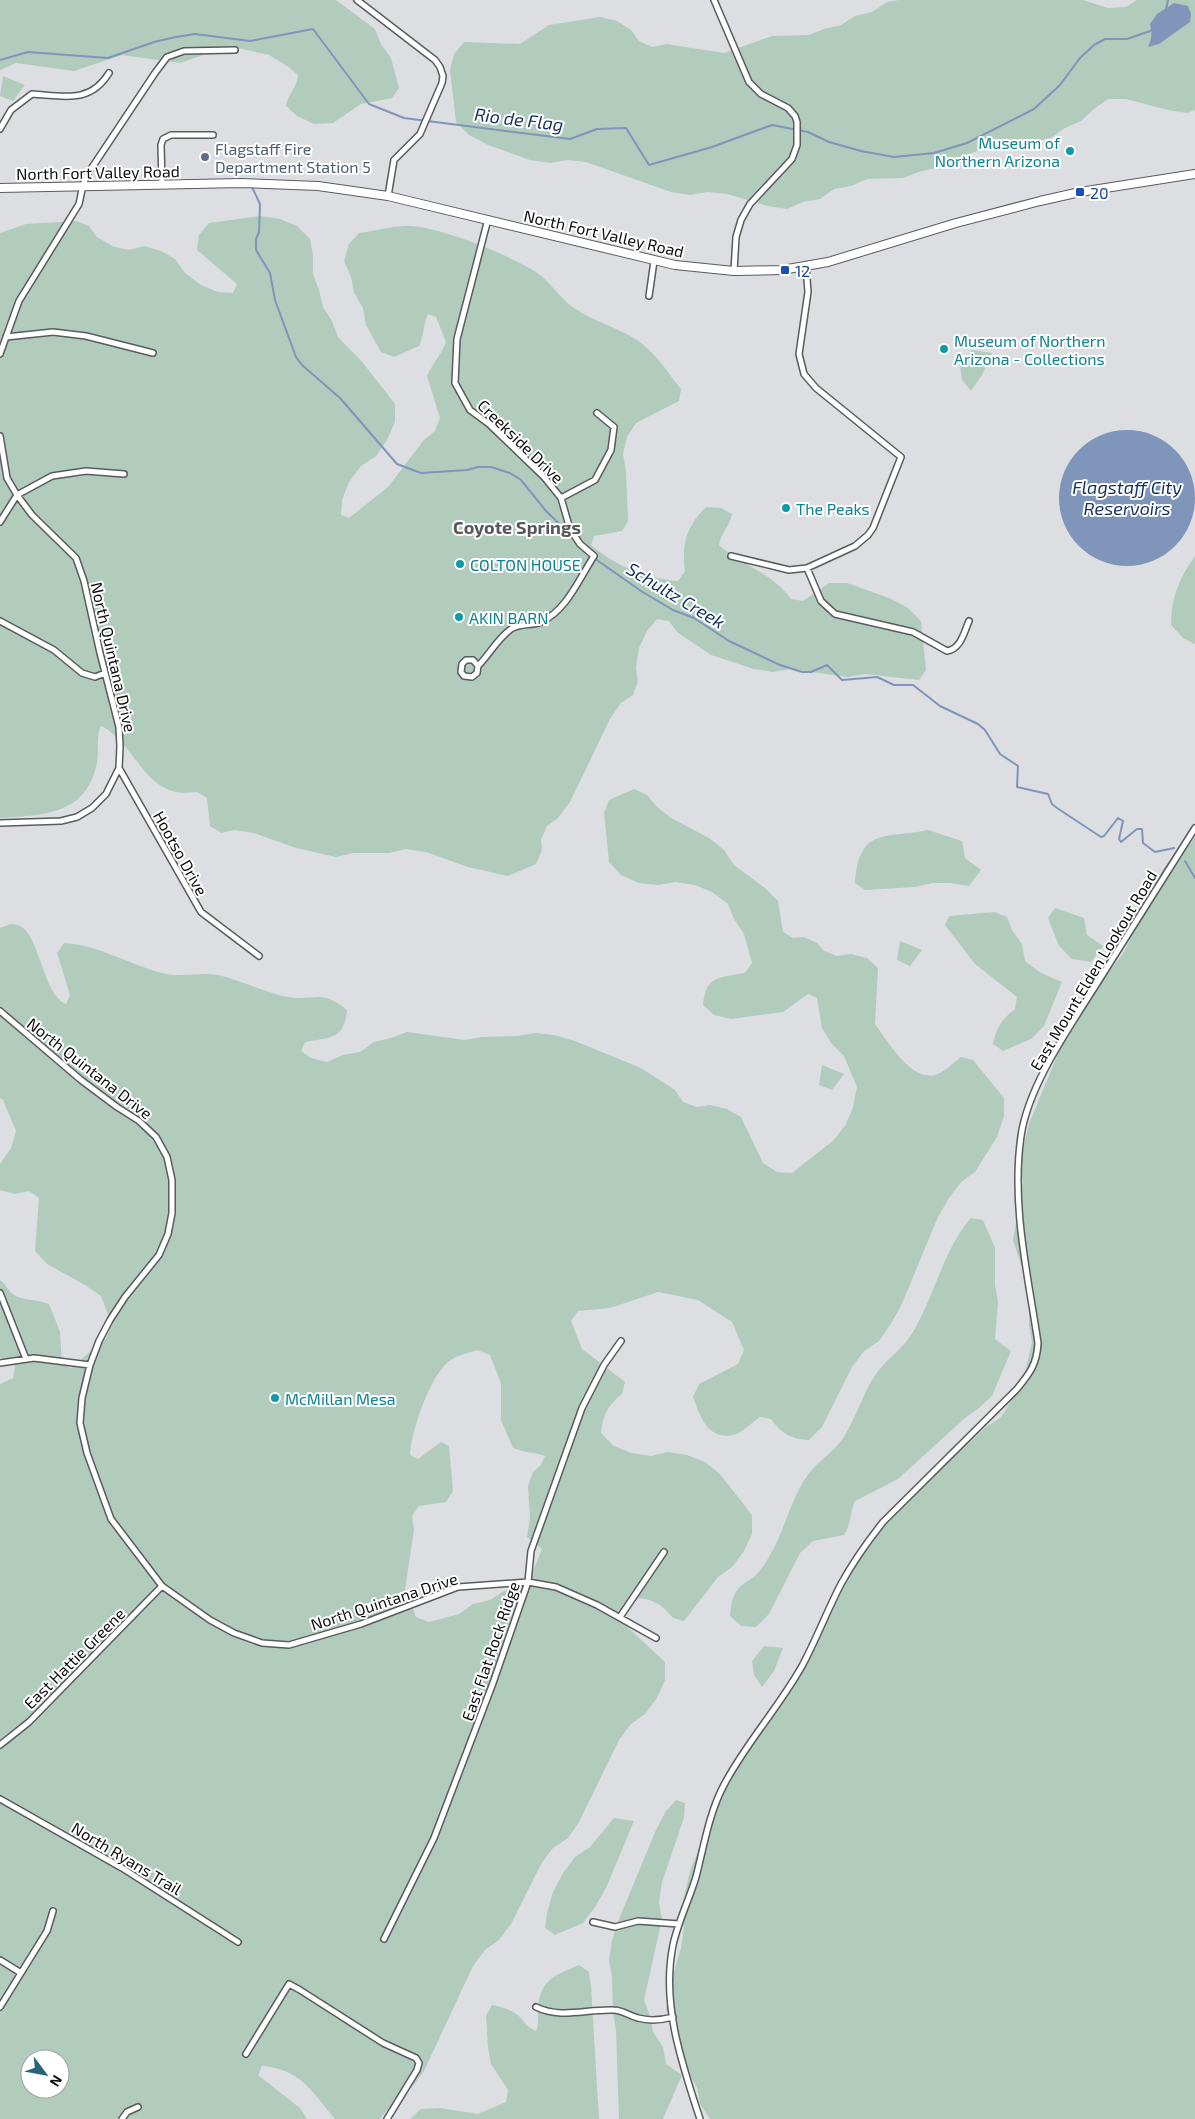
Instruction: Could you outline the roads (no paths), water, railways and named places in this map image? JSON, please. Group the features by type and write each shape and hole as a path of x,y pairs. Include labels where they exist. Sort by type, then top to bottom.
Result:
{"main road":[{"name":"North Fort Valley Road","path":"0,188 162,184 302,184 388,196 654,261 734,271 782,270 806,267 956,223 1040,201 1080,192 1195,174"}],"street":[{"path":"357,0 435,60 443,76 442,83 420,134 394,160 388,196"},
{"path":"714,0 749,82 761,94 788,108 795,116 796,122 797,145 792,159 750,204 742,220 736,237 734,271"},
{"path":"0,354 19,301 79,204 87,175 167,57 184,51 235,50"},
{"path":"0,129 11,110 32,94 81,97 102,86 109,74"},
{"path":"162,184 163,139 171,135 213,135"},
{"name":"Creekside Drive","path":"478,666 487,658 499,638 514,627 540,623 556,613 594,556 580,544 570,529 561,498 544,477 489,424 470,410 455,384 457,339 488,220"},
{"path":"649,296 654,261"},
{"path":"731,556 789,570 806,568 855,546 873,528 901,457 816,388 804,374 799,354 808,292 806,267"},
{"path":"6,337 53,332 86,336 153,353"},
{"path":"561,498 595,480 610,450 614,427 598,413"},
{"name":"North Quintana Drive","path":"0,436 7,478 17,495 32,515 76,558 84,581 119,727 119,768 106,794 92,808 77,817 61,821 0,823"},
{"path":"0,522 17,495 52,476 86,471 124,474"},
{"path":"806,568 821,601 835,614 913,632 947,651 956,648 960,643 969,621"},
{"path":"0,621 54,650 82,673 95,677 105,673"},
{"name":"Hootso Drive","path":"119,768 201,912 259,956"},
{"name":"East Mount Elden Lookout Road","path":"700,2119 685,2072 674,2028 669,1976 673,1945 695,1879 713,1810 724,1784 802,1666 842,1584 868,1540 883,1522 1017,1389 1029,1374 1038,1358 1038,1343 1018,1208 1021,1135 1030,1100 1067,1031 1195,828"},
{"name":"North Quintana Drive","path":"0,1011 81,1080 139,1121 156,1137 169,1165 172,1180 172,1205 168,1234 159,1255 110,1320 90,1365 82,1398 80,1423 87,1453 111,1519 162,1586 202,1615 234,1633 262,1643 289,1645 360,1624 458,1588 528,1582 556,1587 620,1617 656,1638"},
{"path":"0,1293 26,1359"},
{"name":"East Flat Rock Ridge","path":"384,1939 434,1838 493,1683 528,1582 531,1551 582,1408 604,1365 621,1341"},
{"path":"0,1363 26,1359 62,1360 90,1365"},
{"path":"620,1617 664,1552"},
{"name":"East Hattie Greene","path":"0,1745 29,1722 162,1586"},
{"name":"North Ryans Trail","path":"0,1799 122,1868 238,1942"},
{"path":"0,2007 47,1931 53,1911"},
{"path":"593,1922 616,1928 638,1921 679,1924"},
{"path":"0,1960 21,1973"},
{"path":"246,2054 288,1984 383,2043 416,2058 419,2063 417,2070 388,2119"},
{"path":"536,2007 554,2014 612,2010 622,2011 637,2018 663,2019 673,2017"},
{"path":"122,2119 127,2112 138,2107"}],"water":[{"path":"1174,3 1188,6 1191,14 1190,22 1159,44 1148,47 1151,36 1150,24 1157,14"},
{"name":"Flagstaff City Reservoirs","path":"1127,430 1153,435 1165,441 1175,450 1184,460 1190,472 1195,498 1190,524 1184,536 1175,546 1165,555 1153,561 1127,566 1101,561 1089,555 1079,546 1070,536 1064,524 1059,498 1064,472 1070,460 1079,450 1089,441 1101,435"}],"waterway":[{"name":"Rio de Flag","path":"1166,10 1168,0"},
{"name":"Rio de Flag","path":"0,60 28,52 108,58 154,42 195,34 250,41 313,29 369,104 404,118 570,139 597,129 626,128 649,165 712,147 772,125 808,132 829,142 861,151 894,157 934,153 967,143 1034,109 1060,85 1080,58 1094,45 1105,39 1127,39 1153,30"},
{"name":"Schultz Creek","path":"252,187 260,204 256,250 270,273 275,300 296,357 302,365 340,398 397,464 421,473 467,470 478,467 491,467 510,473 521,480 546,511 573,537"},
{"name":"Schultz Creek","path":"594,558 641,591 673,610 694,618 729,641 780,665 802,672 811,672 827,665 842,680 877,677 894,685 913,685 940,706 978,724 985,730 1000,754 1018,766 1017,787 1048,794 1052,804 1101,837 1104,836 1118,818 1123,821 1119,839 1121,842 1137,829 1142,829 1143,843 1155,852 1174,848"},
{"name":"Schultz Creek","path":"1185,861 1195,878"}],"place":[{"name":"Museum of Northern Arizona","path":"1070,151"},
{"name":"Flagstaff Fire Department Station 5","path":"205,157"},
{"name":"20","path":"1080,192"},
{"name":"12","path":"785,270"},
{"name":"Museum of Northern Arizona - Collections","path":"944,349"},
{"name":"The Peaks","path":"786,508"},
{"name":"COLTON HOUSE","path":"460,564"},
{"name":"AKIN BARN","path":"459,617"},
{"name":"McMillan Mesa","path":"275,1398"}],"district":[{"name":"Coyote Springs","path":"517,527"}]}
